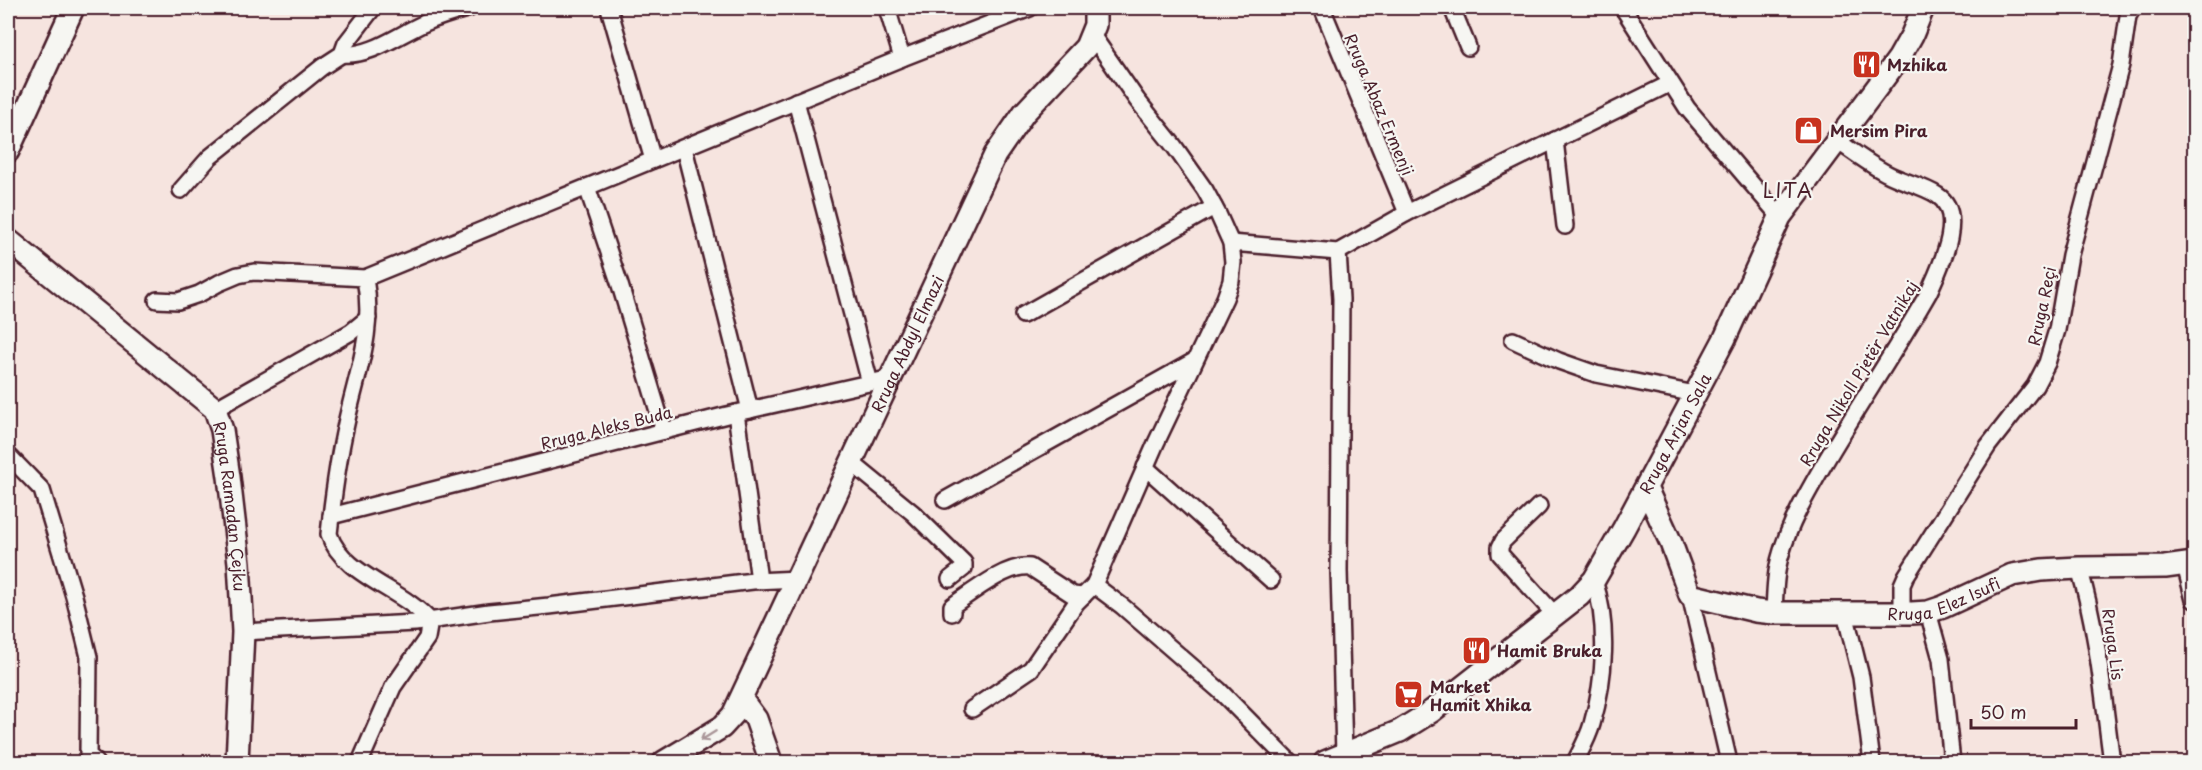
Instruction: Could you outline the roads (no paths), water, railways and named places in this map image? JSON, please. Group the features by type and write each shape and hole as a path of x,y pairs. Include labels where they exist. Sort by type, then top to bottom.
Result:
{"street":[{"path":"8,151 73,8"},
{"path":"181,190 210,157 322,67 342,54 346,44 373,8"},
{"path":"342,54 352,55 375,48 426,22 470,8"},
{"path":"609,8 653,160"},
{"path":"887,8 902,58"},
{"path":"157,300 178,301 199,294 238,275 254,272 274,271 300,275 364,278 902,58 998,14 1030,8"},
{"name":"Rruga Abdyl Elmazi","path":"664,762 722,727 742,700 995,155 1024,113 1086,47 1092,35 1095,8"},
{"name":"Rruga Abaz Ermenji","path":"1322,8 1407,213"},
{"path":"1452,8 1468,47"},
{"path":"1623,8 1669,84 1710,137 1780,216"},
{"name":"Rruga Arjan Sala","path":"1334,759 1400,731 1432,711 1556,615 1594,580 1646,488 1736,316 1780,216 1899,58 1923,8"},
{"name":"Rruga Reçi","path":"1902,613 1902,585 1906,576 1988,446 2035,386 2047,363 2057,330 2070,255 2121,65 2128,16 2133,8"},
{"path":"972,709 1031,669 1076,603 1089,590 1194,361 1226,298 1231,280 1233,262 1231,243 1214,207 1174,146 1137,100 1092,35"},
{"path":"1231,243 1338,252 1407,213 1669,84"},
{"path":"796,101 870,383"},
{"path":"1555,140 1565,226"},
{"name":"Rruga Nikoll Pjetër Vatnikaj","path":"1774,613 1780,555 1798,511 1864,396 1929,292 1941,264 1951,221 1950,209 1945,201 1935,194 1886,174 1836,140"},
{"path":"684,148 743,412 759,580"},
{"path":"587,187 620,285 663,431"},
{"path":"1023,315 1214,207"},
{"name":"Rruga Ramadan Çejku","path":"8,240 215,410 222,430 239,563 243,632 237,762"},
{"path":"1334,759 1339,571 1341,299 1338,252"},
{"path":"360,762 393,687 427,638 430,621 420,609 342,556 333,546 329,534 340,453 367,334 368,294 364,278"},
{"path":"215,410 351,332 368,318"},
{"path":"1513,340 1559,361 1596,374 1695,394"},
{"path":"945,500 1194,361"},
{"name":"Rruga Aleks Buda","path":"331,516 663,431 891,378"},
{"path":"8,455 42,490 74,596 89,657 88,755 96,762"},
{"path":"852,463 913,513 964,563 964,568 950,579"},
{"path":"1145,467 1271,580"},
{"path":"1646,488 1671,543 1690,595 1729,762"},
{"path":"1539,506 1503,541 1500,554 1556,615"},
{"path":"2190,564 2194,600"},
{"name":"Rruga Elez Isufi","path":"1690,595 1741,608 1774,613 1928,612 1960,600 2012,575 2041,570 2190,564"},
{"path":"952,614 952,606 991,580 1022,566 1030,567 1073,595 1089,590 1122,606 1219,690 1290,762"},
{"name":"Rruga Lis","path":"2079,568 2089,600 2112,762"},
{"path":"243,632 361,627 430,621 759,580 798,579"},
{"path":"1575,762 1592,723 1603,658 1603,623 1594,580"},
{"path":"1928,612 1941,659 1952,762"},
{"path":"1845,613 1861,677 1872,762"},
{"path":"742,700 756,719 771,762"}],"place":[{"name":"Mzhika","path":"1866,64"},
{"name":"Mersim Pira","path":"1809,130"},
{"name":"Hamit Bruka","path":"1476,650"},
{"name":"Market Hamit Xhika","path":"1409,695"}],"district":[{"name":"LITA","path":"1788,190"}]}
